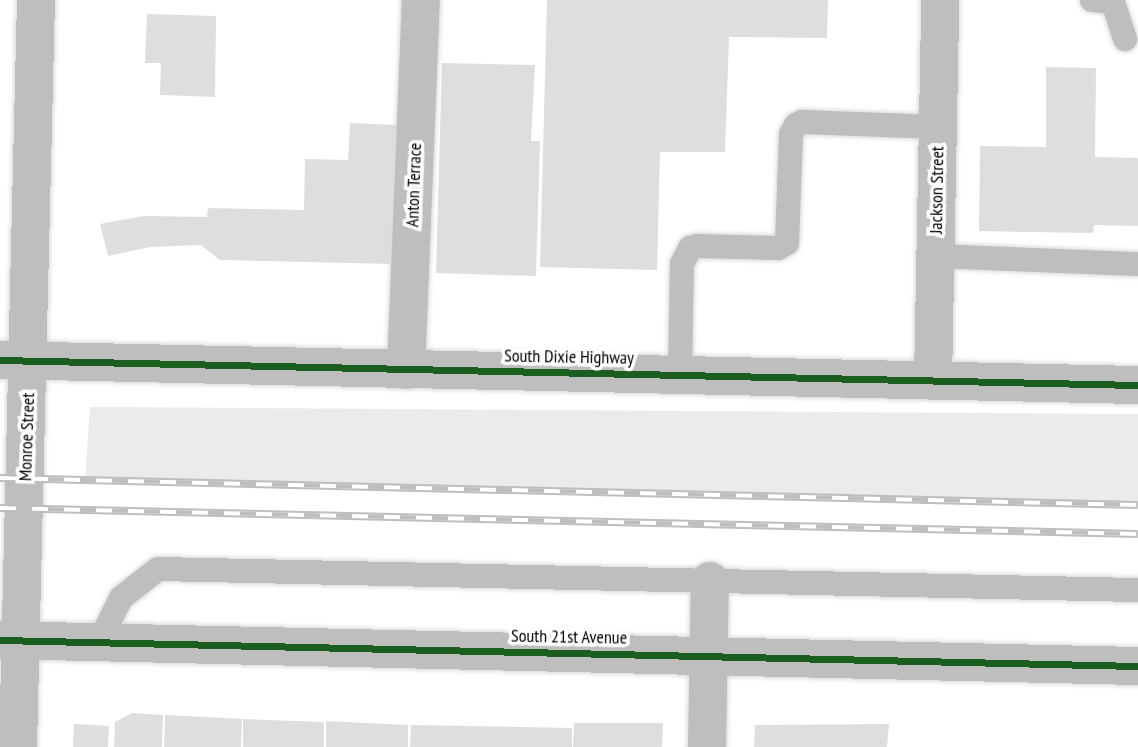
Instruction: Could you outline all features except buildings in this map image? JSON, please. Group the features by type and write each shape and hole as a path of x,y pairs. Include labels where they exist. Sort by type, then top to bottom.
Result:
{"main road":[{"name":"Monroe Street","path":"18,747 11,640 15,360 36,0"},
{"name":"Anton Terrace","path":"406,370 421,0"},
{"name":"Jackson Street","path":"933,380 940,0"},
{"name":"South Dixie Highway","path":"15,360 1138,385"},
{"path":"706,747 710,581"},
{"name":"South 21st Avenue","path":"11,640 1138,666"}],"lane":[{"path":"1091,0 1113,2 1125,39"},
{"path":"680,375 682,264 690,248 778,248 787,243 791,134 796,125 802,122 938,128"},
{"path":"935,256 1138,264"},
{"path":"99,642 121,598 158,569 1138,590"}],"shaded area":[{"path":"90,407 1138,414 1138,504 85,480"}],"railway":[{"path":"0,478 1138,505"},
{"path":"0,508 1138,534"}],"cycle path":[{"path":"0,360 1138,385"},
{"path":"0,640 1138,666"}]}
